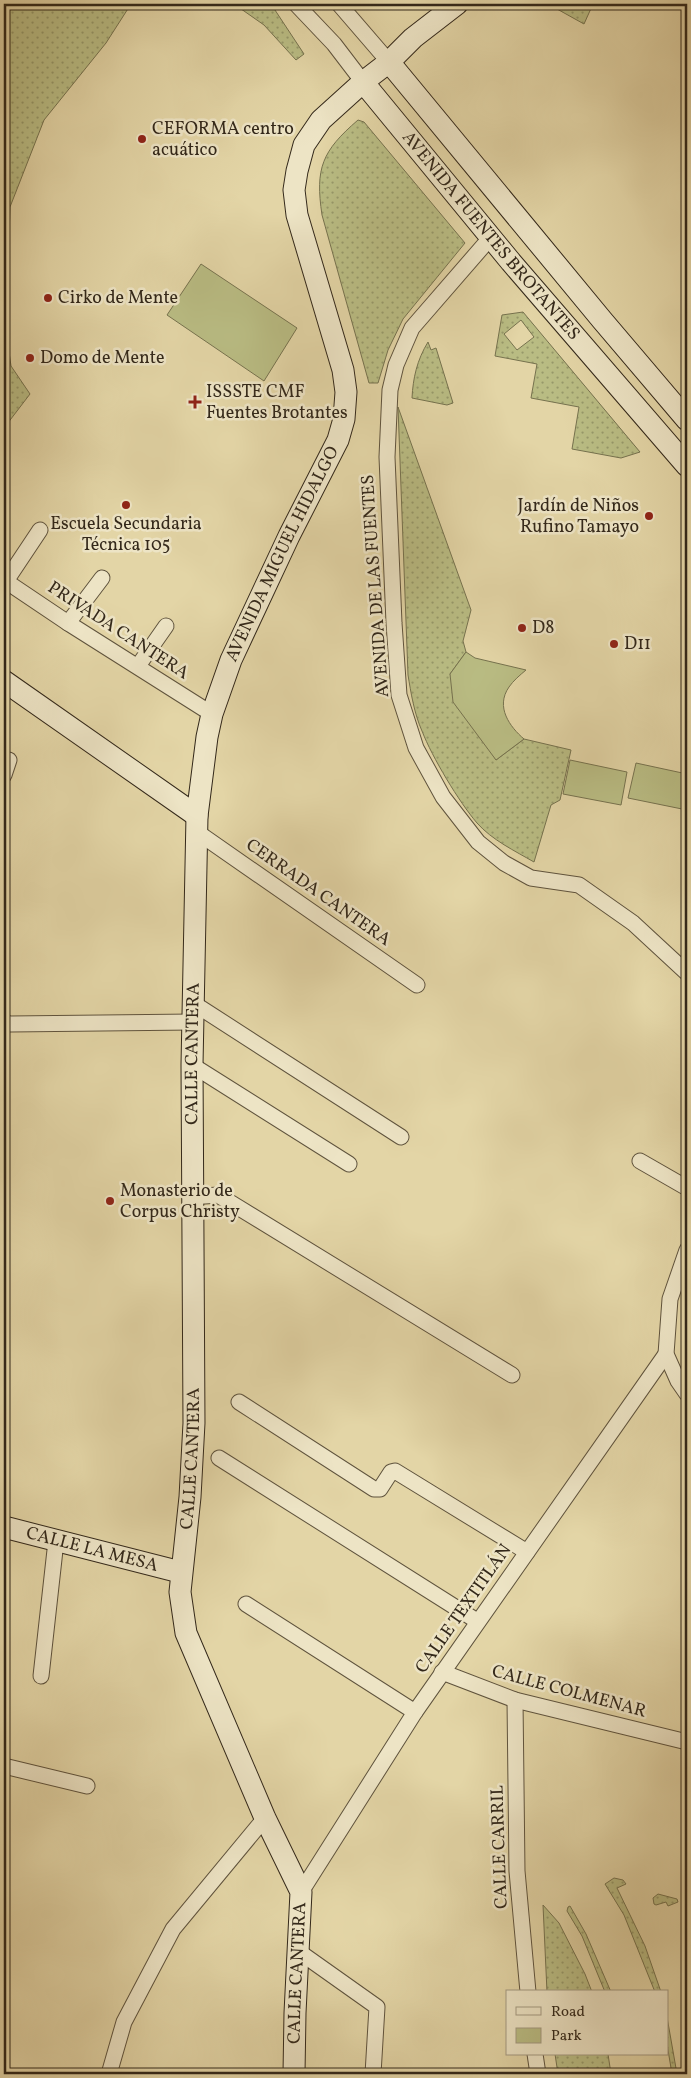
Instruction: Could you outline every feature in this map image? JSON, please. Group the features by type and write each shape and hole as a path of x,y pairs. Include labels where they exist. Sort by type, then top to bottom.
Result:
{"street":[{"name":"AVENIDA FUENTES BROTANTES","path":"296,4 334,44 491,237 687,466"},
{"name":"AVENIDA FUENTES BROTANTES","path":"339,4 687,420"},
{"name":"AVENIDA MIGUEL HIDALGO","path":"197,824 207,737 212,714 231,660 289,536 334,449 344,419 346,392 342,370 298,216 294,190 304,145 321,120 363,82 389,62 413,38 457,4"},
{"name":"AVENIDA DE LAS FUENTES","path":"491,237 412,328 396,365 390,390 387,466 393,613 399,695 416,748 443,797 478,842 504,863 531,878 579,885 633,923 687,973"},
{"path":"577,339 602,320"},
{"path":"5,581 40,530"},
{"path":"68,623 102,578"},
{"name":"PRIVADA CANTERA","path":"5,581 212,714"},
{"path":"138,666 166,626"},
{"path":"4,681 197,824"},
{"path":"4,776 9,760"},
{"name":"CERRADA CANTERA","path":"197,824 417,985"},
{"name":"CALLE CANTERA","path":"197,824 191,1197 194,1423 190,1497 180,1572 180,1592 186,1633 265,1818 301,1892 294,2074"},
{"path":"4,1022 10,1024 193,1013 401,1137"},
{"path":"192,1065 349,1164"},
{"path":"640,1161 687,1188"},
{"path":"191,1197 218,1195 512,1375"},
{"path":"687,1250 670,1299 666,1354 678,1381 687,1394"},
{"name":"CALLE TEXTITLÁN","path":"301,1892 442,1672 666,1354"},
{"path":"239,1402 377,1491 391,1472 395,1472 527,1552"},
{"path":"219,1458 477,1621"},
{"name":"CALLE LA MESA","path":"4,1527 180,1572"},
{"path":"41,1676 56,1541"},
{"path":"246,1604 415,1712"},
{"name":"CALLE COLMENAR","path":"442,1672 515,1700 687,1742"},
{"name":"CALLE CARRIL","path":"515,1700 517,1871 528,1990"},
{"path":"4,1766 87,1786"},
{"path":"109,2074 124,2022 173,1929 265,1818"},
{"path":"298,1951 377,2007 373,2074"},
{"path":"535,2056 538,2074"}],"green space":[{"path":"4,4 131,4 106,43 44,120 10,207 6,331 11,366 30,394 4,428"},
{"path":"234,4 271,4 304,54 296,60 264,25"},
{"path":"548,4 593,4 584,24"},
{"path":"358,120 364,122 465,243 403,319 388,350 378,383 369,383 322,215 320,199 321,172 329,151 336,141"},
{"path":"201,264 297,328 264,381 167,315"},
{"path":"523,312 640,452 621,458 572,449 579,407 531,398 537,364 495,356 502,315","holes":["521,320 534,337 517,350 504,334"]},
{"path":"428,342 431,350 436,348 453,403 447,405 412,398 416,369"},
{"path":"398,407 471,610 463,641 466,652 450,674 496,760 524,739 571,750 560,800 551,805 534,862 497,840 477,823 454,792 439,766 426,742 417,717 408,675"},
{"path":"466,652 475,658 526,670 509,687 503,702 509,723 524,739 496,760 453,702 450,674"},
{"path":"570,760 627,772 621,805 563,794"},
{"path":"636,763 687,774 687,810 628,798"},
{"path":"687,1295 687,1362 683,1355 683,1309"},
{"path":"614,1878 623,1880 626,1884 617,1888 645,1946 660,1990 654,1990 624,1915 605,1884"},
{"path":"658,1894 677,1899 678,1902 668,1906 666,1902 656,1905 653,1898"},
{"path":"543,1905 559,1923 591,1990 547,1990"},
{"path":"570,1906 586,1934 610,1990 604,1990 582,1936 567,1911"},
{"path":"668,2023 677,2074 672,2074 668,2050"},
{"path":"555,2056 608,2056 611,2074 558,2074"}],"place":[{"name":"CEFORMA centro acuático","path":"142,139"},
{"name":"Cirko de Mente","path":"48,298"},
{"name":"Domo de Mente","path":"30,358"},
{"name":"ISSSTE CMF Fuentes Brotantes","path":"195,402"},
{"name":"Escuela Secundaria Técnica 105","path":"126,505"},
{"name":"Jardín de Niños Rufino Tamayo","path":"649,516"},
{"name":"D8","path":"522,628"},
{"name":"D11","path":"614,644"},
{"name":"Monasterio de Corpus Christy","path":"110,1201"}]}
